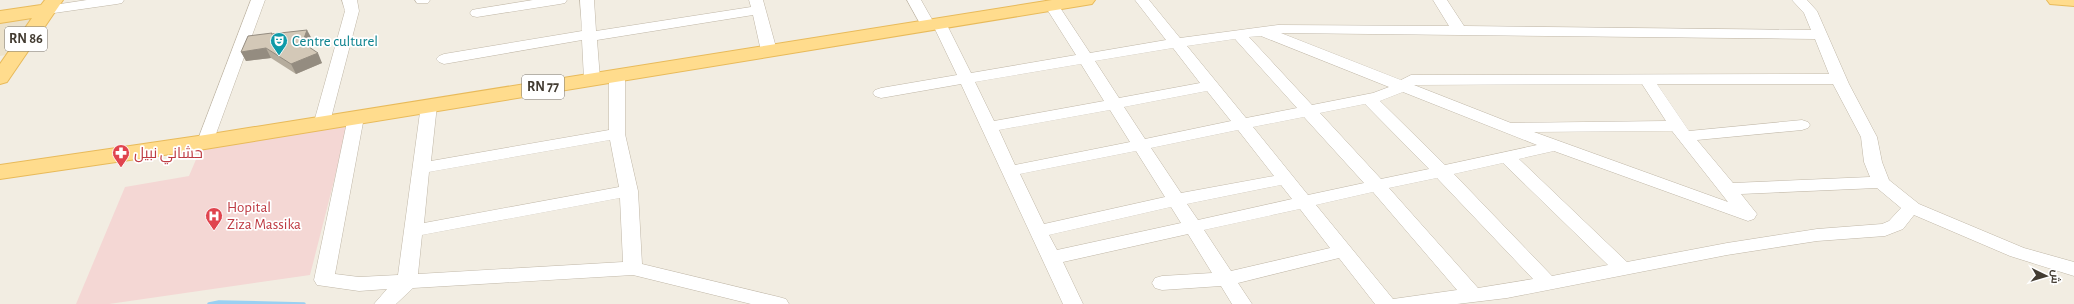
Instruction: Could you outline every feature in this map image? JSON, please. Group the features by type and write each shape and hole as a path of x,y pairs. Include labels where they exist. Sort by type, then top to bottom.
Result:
{"main road":[{"name":"RN 77","path":"0,172 205,142 1086,0"},
{"path":"2056,0 2074,1"},
{"path":"0,17 50,5"},
{"name":"RN 86","path":"0,78 7,58 50,5"}],"street":[{"path":"50,5 117,0"},
{"path":"205,142 258,0"},
{"path":"322,122 352,11 351,2 349,0"},
{"path":"477,13 560,0"},
{"path":"587,0 592,79"},
{"path":"914,0 934,25 966,79 1052,258 1072,304"},
{"path":"1142,0 1386,304"},
{"path":"1440,0 1459,30"},
{"path":"1799,0 1810,11 1839,79 1869,137 1873,162 1881,182 1913,208 2017,252 2074,269"},
{"path":"444,59 589,36 757,5 769,51"},
{"path":"1052,6 1242,304"},
{"path":"881,94 1176,43 1278,29 1821,35"},
{"path":"1262,31 1555,146 1748,215 1681,131 1646,79"},
{"path":"1238,34 1377,186 1473,295"},
{"path":"617,76 617,134 629,191 633,268"},
{"path":"1010,171 1369,99 1402,87 1411,80 1839,79"},
{"path":"989,127 1115,105 1211,86"},
{"path":"1369,99 1441,171 1548,283"},
{"path":"384,304 407,282 429,105"},
{"path":"356,117 324,280 359,284 633,268 779,304"},
{"path":"1508,127 1681,131 1802,125"},
{"path":"421,168 617,134"},
{"path":"1052,258 1555,146"},
{"path":"1507,157 1622,269"},
{"path":"1039,231 1176,200 1285,179"},
{"path":"1728,189 1881,182"},
{"path":"413,231 629,191"},
{"path":"1400,304 1473,295 1548,283 1728,249 1817,235 1885,230 1896,225 1905,213 1913,208"},
{"path":"1162,283 1226,279 1343,251"}],"shaded area":[{"path":"36,18 12,54 0,56 0,23"},
{"name":"Hopital Ziza Massika","path":"349,122 310,275 109,304 76,304 125,187 189,176 200,150"}],"building":[{"path":"307,30 303,41 300,41 318,53 291,64 266,48 241,52 248,36"}],"waterway":[{"path":"209,304 219,302 304,304"}],"place":[{"name":"Centre culturel","path":"279,56"},
{"name":"حشاني نبيل","path":"121,168"},
{"name":"Hopital Ziza Massika","path":"214,231"}]}
